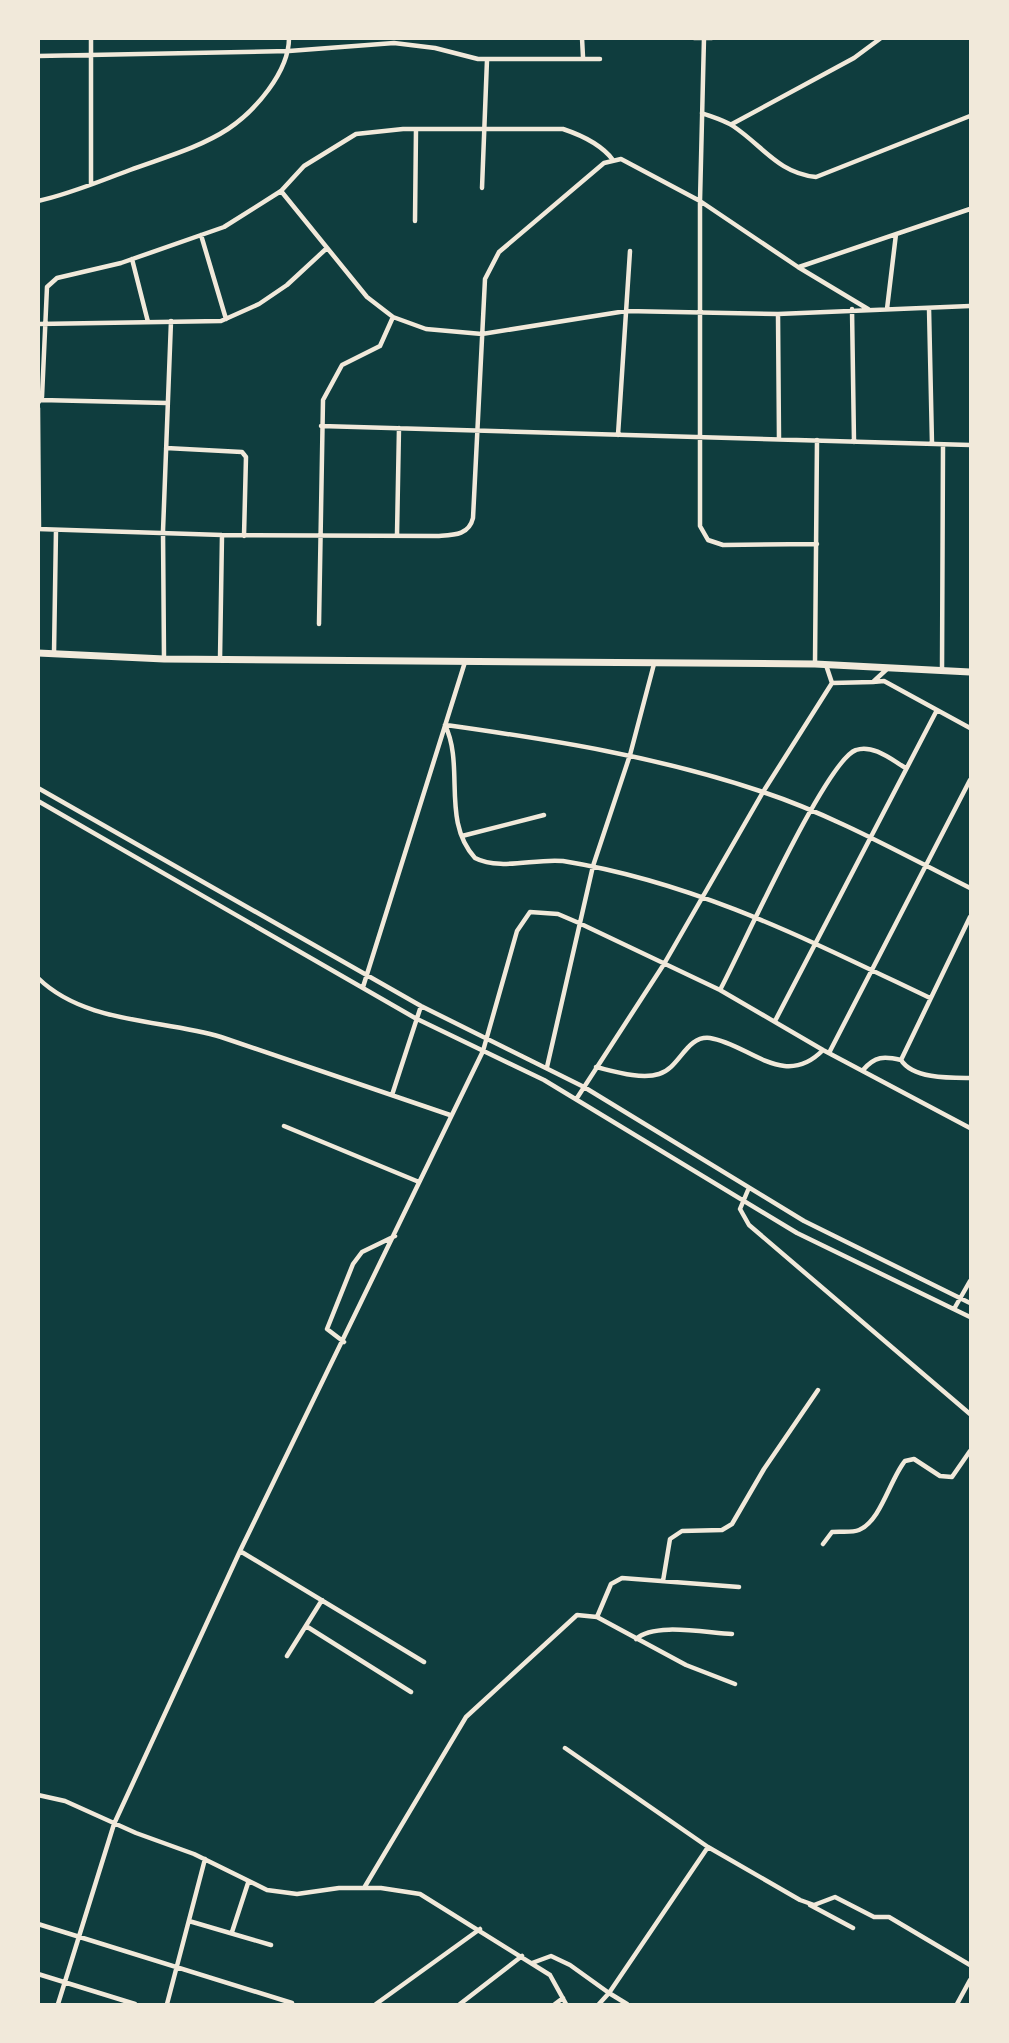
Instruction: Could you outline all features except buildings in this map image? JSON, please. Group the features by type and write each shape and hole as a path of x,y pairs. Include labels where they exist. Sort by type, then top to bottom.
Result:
{"main road":[{"path":"38,653 164,659 815,664 971,672"}],"street":[{"path":"91,38 91,184"},
{"path":"38,201 170,155 226,130 259,100 289,51 289,38"},
{"path":"582,38 583,57"},
{"path":"694,38 712,38"},
{"path":"732,124 854,58 881,38"},
{"path":"704,39 700,201 700,526 708,540 723,545 817,544"},
{"path":"38,56 289,51 394,43 487,60 583,57 600,59"},
{"path":"482,188 487,60"},
{"path":"702,113 732,124 780,167 797,175 816,177 971,116"},
{"path":"415,221 416,129"},
{"path":"613,160 607,152 580,135 563,129 416,129 356,134 304,166 281,191 224,227 132,259 57,278 47,287 39,404 39,529 163,531 244,536 451,536 471,526 485,279 499,252 604,163 613,160 621,159 700,201 798,268 868,309"},
{"path":"281,191 367,297 393,317 426,329 482,334 626,311 778,314 971,306"},
{"path":"798,268 971,209"},
{"path":"887,309 896,234"},
{"path":"201,235 226,319"},
{"path":"38,324 226,319 259,304 287,285 327,248"},
{"path":"618,435 630,251"},
{"path":"132,259 148,322"},
{"path":"852,309 854,442"},
{"path":"929,309 932,444"},
{"path":"778,314 779,439"},
{"path":"319,624 323,400 331,380 342,365 380,346 393,317"},
{"path":"164,659 163,531 171,321"},
{"path":"39,404 167,403"},
{"path":"321,426 971,445"},
{"path":"397,535 399,428"},
{"path":"815,664 817,440"},
{"path":"942,671 943,445"},
{"path":"166,448 242,452 246,457 244,536"},
{"path":"54,653 55,530"},
{"path":"220,659 222,535"},
{"path":"363,988 465,662"},
{"path":"547,1067 593,866 631,755 655,663"},
{"path":"826,665 832,683"},
{"path":"873,682 887,669"},
{"path":"832,683 884,681 971,728"},
{"path":"577,1098 664,964 763,792 832,683"},
{"path":"775,1021 904,767 937,710"},
{"path":"445,725 545,739 631,755 763,792 869,836 971,888"},
{"path":"445,725 454,743 454,806 462,836 469,851 484,862 544,859 593,866 704,895 815,942 930,998"},
{"path":"720,990 809,810 848,753 859,748 874,750 904,767"},
{"path":"829,1053 924,865 971,780"},
{"path":"38,788 421,1006 584,1087 748,1190 804,1221 971,1303"},
{"path":"38,801 415,1018 577,1098 797,1233 971,1317"},
{"path":"462,836 544,815"},
{"path":"58,2004 114,1824 240,1551 344,1342 450,1115 489,1039 517,931 524,917 530,912 558,914 579,923 720,990 823,1050 971,1128"},
{"path":"901,1060 971,917"},
{"path":"38,978 62,997 89,1007 138,1021 195,1029 450,1115"},
{"path":"392,1095 421,1006"},
{"path":"596,1067 660,1074 673,1068 694,1042 706,1038 735,1047 775,1065 808,1062 823,1050"},
{"path":"863,1070 872,1059 884,1057 901,1060 904,1065 918,1071 971,1078"},
{"path":"284,1126 419,1182"},
{"path":"748,1190 741,1201 740,1209 748,1225 971,1415"},
{"path":"344,1342 327,1329 353,1264 362,1252 395,1235"},
{"path":"954,1309 971,1281"},
{"path":"663,1581 670,1539 682,1531 722,1530 732,1524 764,1469 818,1390"},
{"path":"823,1544 832,1532 859,1530 871,1520 885,1499 891,1479 905,1461 914,1460 940,1476 952,1477 971,1451"},
{"path":"240,1551 424,1662"},
{"path":"597,1616 614,1581 627,1578 739,1587"},
{"path":"287,1656 323,1600"},
{"path":"364,1888 466,1717 577,1615 597,1616 686,1665 735,1684"},
{"path":"306,1626 411,1692"},
{"path":"636,1639 642,1634 657,1630 732,1634"},
{"path":"565,1748 708,1847 853,1928"},
{"path":"38,1795 65,1801 114,1824 205,1859 248,1883 267,1890 297,1894 364,1888 420,1894 550,1975 566,2004"},
{"path":"599,2004 708,1847"},
{"path":"167,2004 205,1859"},
{"path":"232,1932 248,1883"},
{"path":"807,1903 814,1905 835,1898 874,1917 889,1917 971,1965"},
{"path":"189,1921 271,1945"},
{"path":"38,1924 292,2003"},
{"path":"376,2004 480,1929"},
{"path":"460,2004 522,1956"},
{"path":"532,1963 545,1956 556,1957 627,2004"},
{"path":"38,1974 135,2004"},
{"path":"957,2004 971,1980"},
{"path":"555,2004 563,1998"}]}
